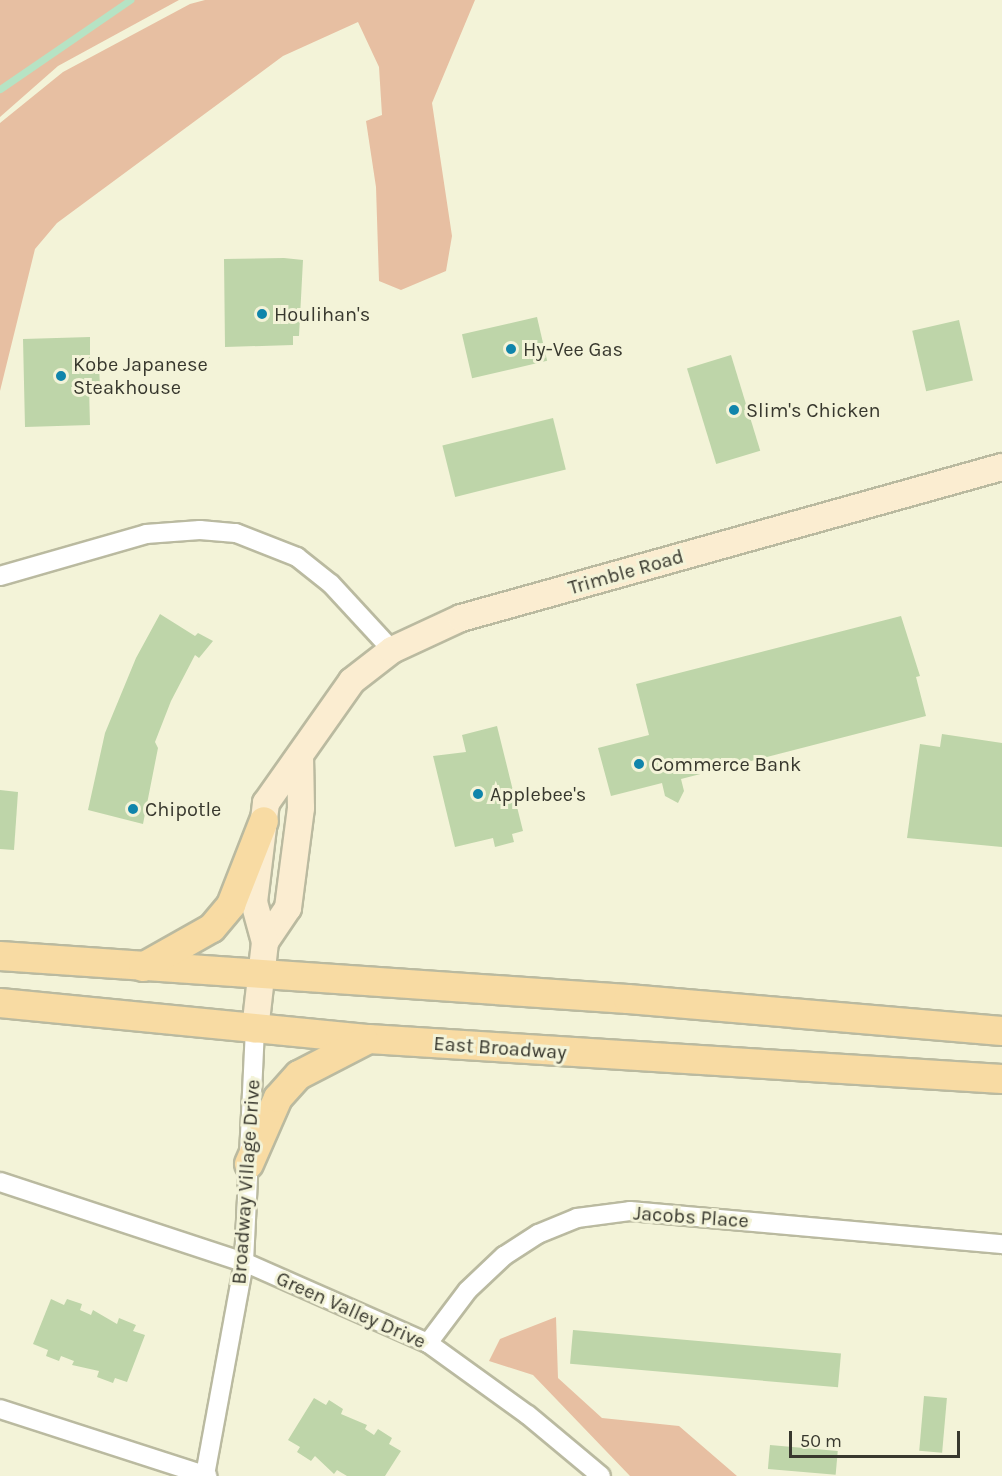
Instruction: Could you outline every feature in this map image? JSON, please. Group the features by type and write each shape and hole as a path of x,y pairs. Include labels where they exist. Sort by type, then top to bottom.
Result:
{"main road":[{"path":"143,967 212,928 231,905 264,821"},
{"path":"0,956 261,976 628,999 1002,1031"},
{"name":"East Broadway","path":"0,1003 255,1030 369,1039 1002,1079"},
{"path":"249,1164 278,1098 299,1075 369,1039"}],"street":[{"name":"Trimble Road","path":"255,1030 265,942 254,902 266,803 300,758 352,681 392,650 461,618 1002,467"},
{"path":"0,576 146,534 200,530 236,533 297,557 331,584 392,650"},
{"name":"Trimble Road","path":"265,942 288,908 301,808 300,758"},
{"name":"Broadway Village Drive","path":"0,1408 206,1475 244,1263 255,1030"},
{"name":"Green Valley Drive","path":"0,1182 244,1263 428,1342 528,1414 601,1476"},
{"name":"Jacobs Place","path":"428,1342 468,1290 504,1256 538,1234 577,1218 630,1211 1002,1244"}],"shaded area":[{"path":"0,0 179,0 58,66 0,117"},
{"path":"205,0 475,0 432,103 452,236 446,271 401,290 379,281 376,187 366,121 382,115 379,67 358,22 283,56 57,223 35,249 0,391 0,123 63,72 190,4"},
{"path":"556,1317 558,1378 602,1418 679,1426 737,1476 630,1476 533,1375 489,1361 500,1339"}],"building":[{"name":"Houlihan's","path":"224,259 303,260 299,336 293,336 293,345 225,347"},
{"path":"537,317 547,361 472,378 462,334"},
{"path":"959,320 973,380 926,391 912,331"},
{"name":"Kobe Japanese Steakhouse","path":"90,337 90,367 99,366 100,386 89,387 90,425 25,427 23,339"},
{"path":"731,355 760,451 716,464 687,368"},
{"path":"553,418 566,469 455,497 442,446"},
{"path":"160,614 195,636 198,633 213,641 199,658 195,655 171,701 155,742 158,748 143,824 88,810 105,733 136,658"},
{"path":"901,616 920,676 916,677 926,716 681,779 684,791 678,803 665,796 662,783 611,796 598,748 649,735 636,684"},
{"name":"Applebee's","path":"497,726 523,831 512,834 514,842 495,847 493,838 455,847 433,756 466,752 462,735"},
{"path":"942,734 1002,743 1002,847 907,838 920,744 940,747"},
{"path":"0,790 18,792 14,850 0,849"},
{"path":"51,1299 64,1305 67,1299 82,1304 80,1310 91,1315 93,1310 117,1324 119,1318 136,1325 133,1331 145,1335 127,1382 115,1378 113,1383 97,1377 99,1371 72,1365 74,1361 61,1356 59,1361 46,1356 48,1350 33,1344"},
{"path":"573,1330 841,1353 838,1387 570,1364"},
{"path":"924,1396 947,1398 942,1453 919,1451"},
{"path":"314,1398 326,1405 329,1400 343,1409 341,1414 367,1425 365,1429 374,1435 378,1429 392,1438 389,1444 401,1451 385,1476 347,1476 337,1470 334,1474 315,1456 311,1461 297,1452 300,1447 288,1440"},
{"path":"770,1445 838,1451 836,1475 768,1469"}],"waterway":[{"path":"0,89 130,0"}],"place":[{"name":"Houlihan's","path":"262,314"},
{"name":"Hy-Vee Gas","path":"511,349"},
{"name":"Kobe Japanese Steakhouse","path":"61,376"},
{"name":"Slim's Chicken","path":"734,410"},
{"name":"Commerce Bank","path":"639,764"},
{"name":"Applebee's","path":"478,794"},
{"name":"Chipotle","path":"133,809"}]}
